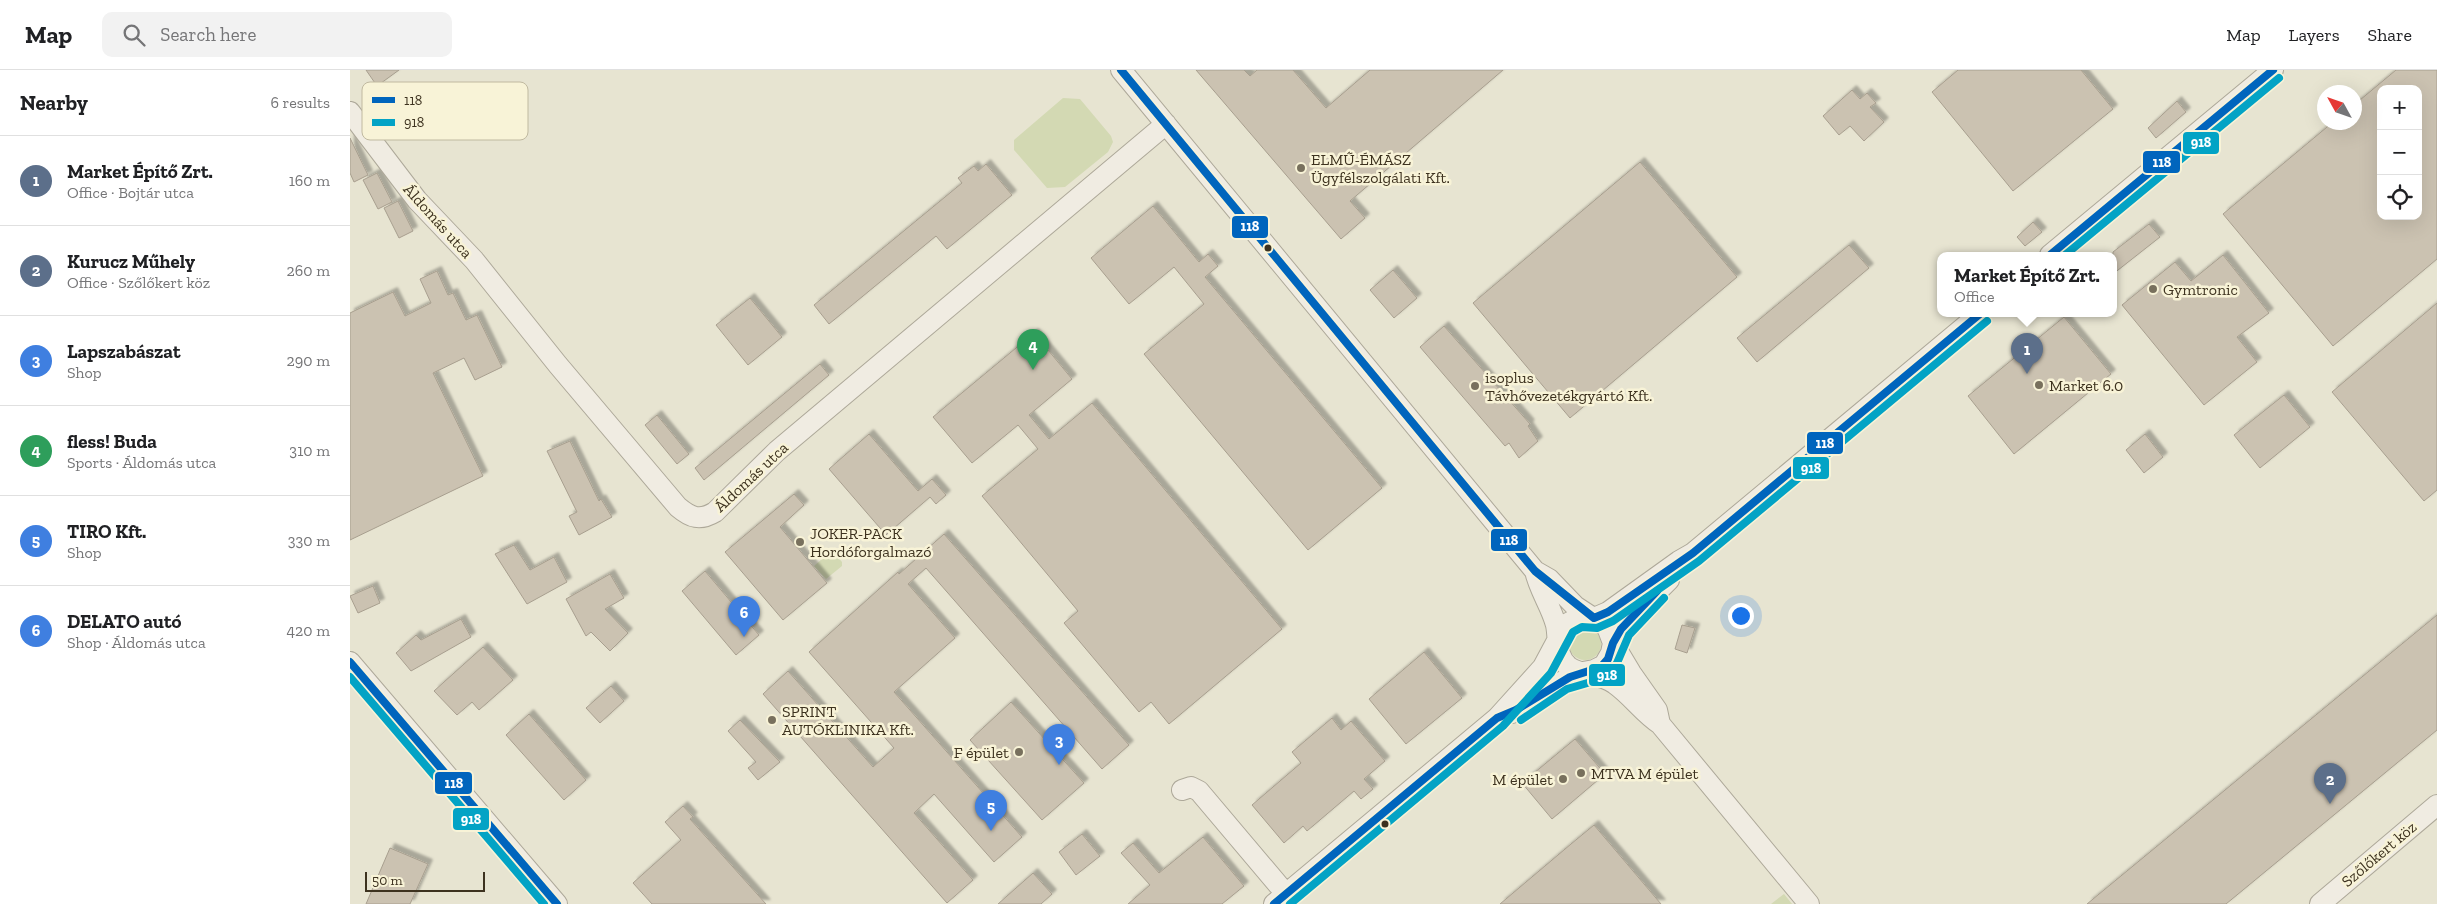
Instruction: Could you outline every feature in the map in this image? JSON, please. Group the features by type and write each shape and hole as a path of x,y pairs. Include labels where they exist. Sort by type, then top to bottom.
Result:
{"street":[{"path":"1121,70 1535,571 1549,579 1575,606 1609,630 1613,643 1657,710 1660,724"},
{"path":"2054,252 2273,70"},
{"name":"Áldomás utca","path":"350,112 362,128"},
{"name":"Áldomás utca","path":"371,140 417,200 474,260 558,365 669,496 689,516 696,518 706,517 715,512 778,451 1166,124"},
{"path":"1182,790 1191,787 1199,791 1280,899 1497,718 1543,667 1558,641 1562,629 1571,621 1580,617 1594,618 1608,612 1693,553 1977,317"},
{"path":"1497,718 1514,713 1554,686 1583,672 1594,670 1604,665 1611,653 1613,643 1635,613 1685,565 1693,553"},
{"path":"1535,571 1554,618 1558,650 1563,660 1570,668 1610,680 1649,717 1660,724 1809,904"},
{"path":"350,662 557,904"},
{"name":"Szőlőkert köz","path":"2320,904 2437,805"}],"green space":[{"path":"1063,98 1080,99 1111,136 1113,142 1108,152 1065,187 1047,188 1014,150 1014,140"},
{"path":"830,552 834,553 842,562 842,566 826,579 814,566"},
{"path":"1585,628 1591,629 1596,633 1600,638 1600,650 1596,655 1591,659 1585,660 1579,659 1574,655 1570,650 1569,644 1570,638 1574,633 1579,629"},
{"path":"1784,894 1792,904 1771,904"}],"building":[{"path":"366,70 399,70 382,82 374,82"},
{"path":"1196,70 1244,70 1250,76 1257,70 1293,70 1326,108 1370,70 1503,70 1350,201 1365,218 1341,239"},
{"path":"1958,70 2081,70 2113,109 2013,191 1932,92"},
{"path":"2396,70 2437,70 2437,259 2333,346 2223,214 2323,130 2362,130 2362,98 2377,86 2377,220 2422,220 2422,85 2378,85"},
{"path":"1852,90 1860,99 1867,93 1876,103 1870,107 1884,122 1864,141 1850,126 1839,135 1823,116"},
{"path":"2177,101 2186,112 2156,138 2148,128"},
{"path":"350,138 368,175 354,182 350,173"},
{"path":"1640,162 1737,277 1570,418 1473,303"},
{"path":"986,164 1012,195 947,249 936,236 829,324 814,305 962,183 958,178 974,166 978,171"},
{"path":"377,173 392,202 378,209 363,180"},
{"path":"398,201 413,231 399,238 384,208"},
{"path":"1153,206 1199,262 1208,254 1218,266 1205,277 1382,488 1308,550 1144,354 1204,304 1174,267 1129,304 1091,258"},
{"path":"2033,222 2042,232 2025,246 2017,237"},
{"path":"2149,224 2160,237 2117,271 2117,252 2113,252"},
{"path":"1849,245 1869,268 1757,362 1737,338"},
{"path":"2223,255 2269,313 2237,337 2257,362 2204,405 2122,305 2175,262 2191,281"},
{"path":"1393,270 1417,298 1394,318 1370,290"},
{"path":"437,271 448,295 453,293 466,320 477,315 502,367 475,380 464,358 433,373 483,476 350,540 350,313 393,292 405,316 431,303 420,279"},
{"path":"750,298 782,337 748,365 716,325"},
{"path":"2437,303 2437,490 2424,501 2332,392"},
{"name":"Market 6.0","path":"2064,317 2111,374 2014,454 1968,396"},
{"name":"isoplus Távhővezetékgyártó Kft.","path":"1444,326 1530,424 1528,426 1538,441 1519,458 1509,443 1505,446 1420,347"},
{"path":"1034,333 1072,379 1029,415 1049,439 1092,403 1282,629 1169,724 1151,702 1139,712 1064,623 1078,611 982,496 1038,449 1018,425 972,463 933,417"},
{"path":"820,364 829,375 704,480 695,468"},
{"path":"2284,395 2310,427 2260,468 2234,435"},
{"path":"657,415 689,454 677,464 645,425"},
{"path":"869,434 918,491 932,479 946,495 936,504 930,497 886,535 829,469"},
{"path":"2145,434 2163,457 2144,473 2126,450"},
{"path":"570,441 599,501 601,499 612,517 579,535 569,516 577,512 547,451"},
{"path":"794,494 804,505 780,527 827,583 783,620 725,552"},
{"path":"944,534 1129,745 1102,769 926,568 908,584 955,638 894,692 1022,837 994,862 934,794 914,813 973,880 947,903 763,694 788,671 873,767 894,748 809,652 898,572 899,574"},
{"path":"514,545 530,570 554,557 567,582 527,604 495,554"},
{"path":"705,571 759,635 736,655 682,591"},
{"path":"610,574 624,598 605,609 628,633 610,651 591,632 586,636 566,599"},
{"path":"373,586 380,603 358,613 350,596"},
{"path":"2437,615 2437,730 2226,904 2087,904"},
{"path":"461,619 471,637 411,671 396,653 416,635 421,640"},
{"path":"1682,625 1695,628 1687,653 1675,649"},
{"path":"483,647 513,680 479,710 472,702 457,715 434,691"},
{"path":"1424,652 1462,698 1406,744 1369,699"},
{"path":"611,686 624,701 600,723 586,708"},
{"name":"F épület","path":"1011,702 1084,783 1042,820 970,740"},
{"path":"529,714 586,780 564,800 506,735"},
{"path":"1332,718 1341,730 1351,721 1385,761 1364,779 1373,789 1361,799 1354,791 1307,831 1303,826 1284,843 1252,805 1301,763 1292,752"},
{"path":"740,720 780,762 758,780 748,768 756,762 728,731"},
{"name":"M épület","path":"1575,739 1605,774 1552,819 1522,783"},
{"path":"683,806 693,817 690,819 766,904 652,904 633,883 681,840 665,822"},
{"path":"1594,825 1661,904 1500,904 1571,844"},
{"path":"1082,834 1100,856 1076,875 1059,852"},
{"path":"1203,837 1244,886 1222,904 1128,904 1150,885 1121,853 1133,843 1159,873"},
{"path":"390,848 428,864 410,904 366,904"},
{"path":"1033,873 1052,894 1041,904 998,904"}],"transit line":[{"name":"118","path":"1121,70 1535,571 1594,618 1608,612 1693,553 1976,317"},
{"name":"118","path":"2054,252 2273,70"},
{"name":"918","path":"2069,252 2279,78"},
{"name":"918","path":"1290,904 1503,726 1551,673 1573,632 1582,627 1597,628 1613,621 1699,561 1987,321"},
{"name":"118","path":"1274,904 1497,718 1516,710 1570,677 1601,667 1608,659 1613,643 1621,629 1657,591"},
{"name":"918","path":"1521,720 1567,689 1601,679 1611,672 1629,635 1664,598"},
{"name":"118","path":"350,662 557,904"},
{"name":"918","path":"350,677 544,904"}],"place":[{"name":"ELMŰ-ÉMÁSZ Ügyfélszolgálati Kft.","path":"1301,168"},
{"name":"Gymtronic","path":"2153,289"},
{"name":"fless! Buda","path":"1033,370"},
{"name":"Market Építő Zrt.","path":"2027,374"},
{"name":"Market 6.0","path":"2039,385"},
{"name":"isoplus Távhővezetékgyártó Kft.","path":"1475,386"},
{"name":"JOKER-PACK Hordóforgalmazó","path":"800,542"},
{"name":"DELATO autó","path":"744,637"},
{"name":"SPRINT AUTÓKLINIKA Kft.","path":"772,720"},
{"name":"F épület","path":"1019,752"},
{"name":"Lapszabászat","path":"1059,765"},
{"name":"MTVA M épület","path":"1581,773"},
{"name":"M épület","path":"1563,779"},
{"name":"Kurucz Műhely","path":"2330,804"},
{"name":"TIRO Kft.","path":"991,831"}]}
